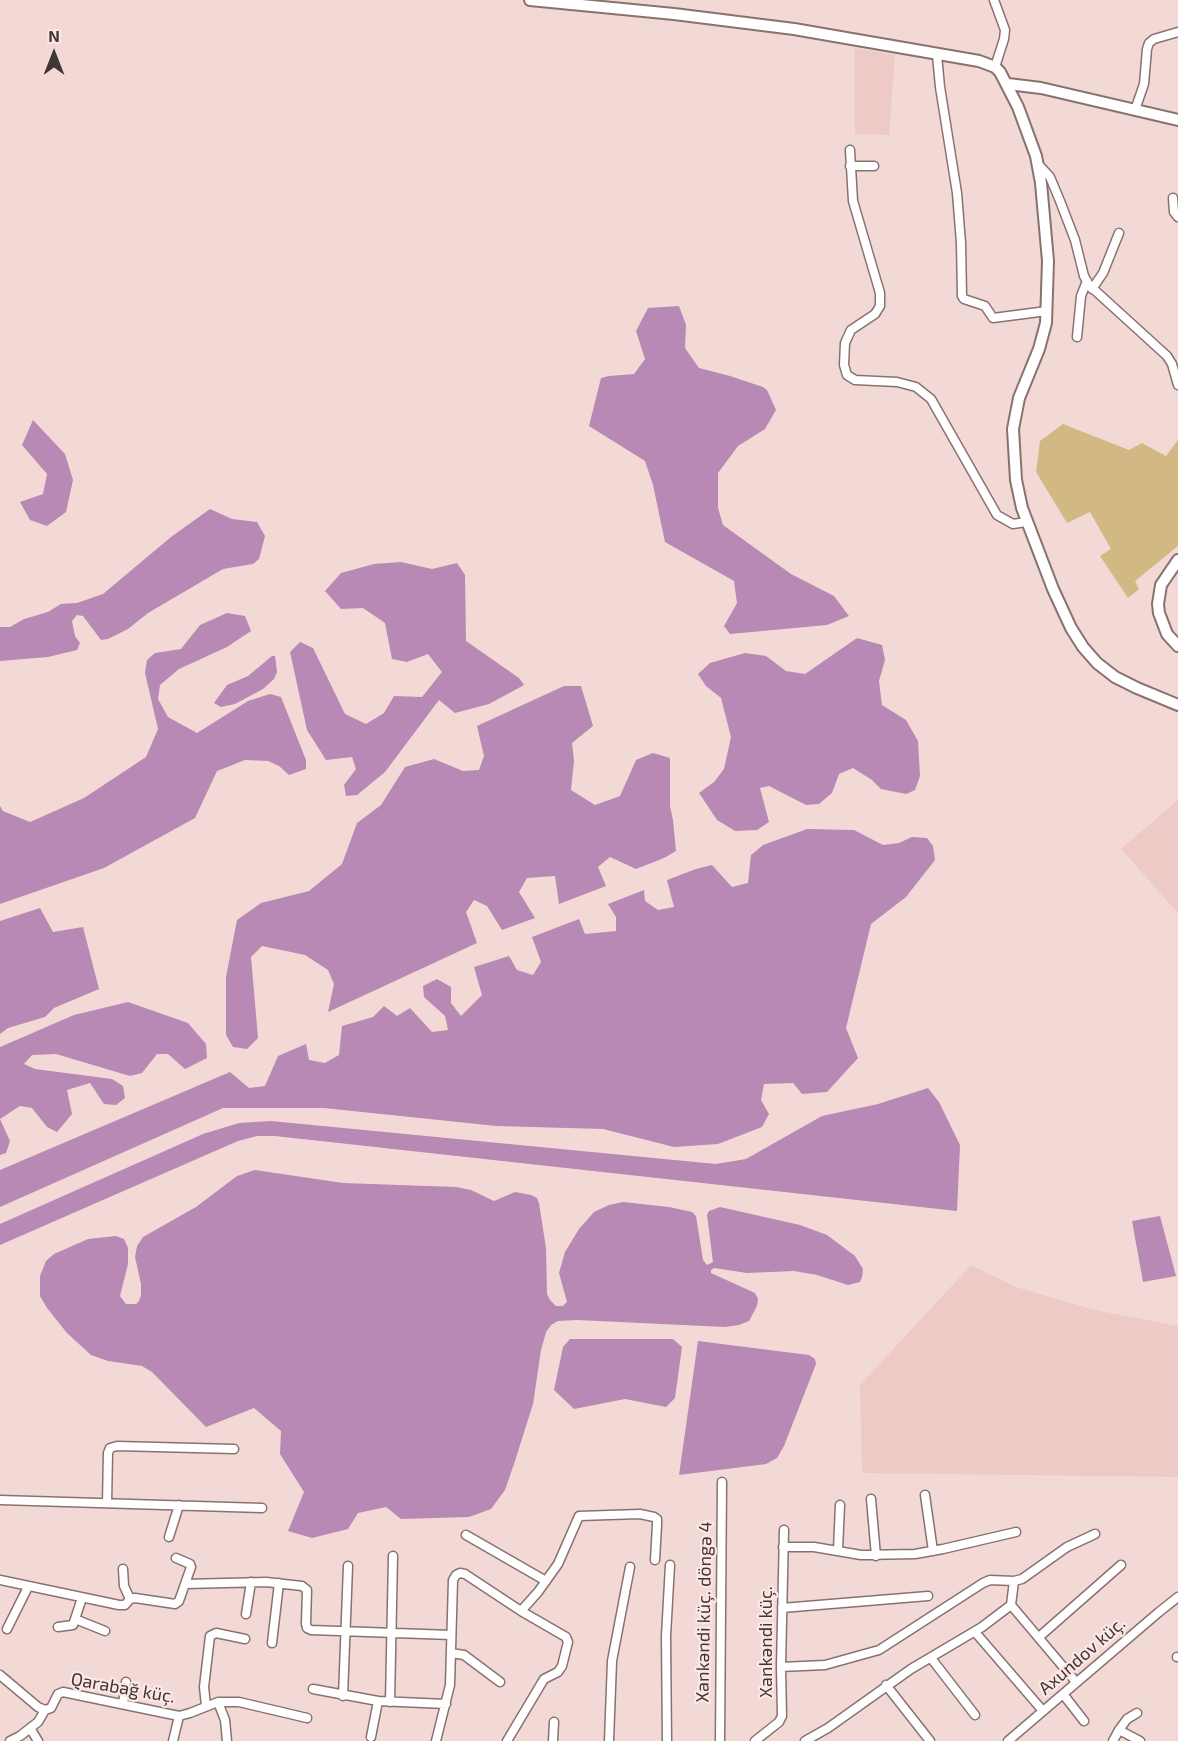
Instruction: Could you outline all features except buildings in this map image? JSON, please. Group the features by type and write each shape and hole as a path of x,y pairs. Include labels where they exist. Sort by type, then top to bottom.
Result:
{"street":[{"path":"530,0 674,14 794,29 979,61 995,67 1008,84 1033,146 1038,164 1047,252 1047,311 1043,337 1019,398 1013,429 1016,480 1026,522 1053,590 1083,648 1115,677 1178,705"},
{"path":"994,0 1005,30 995,67"},
{"path":"1135,110 1144,84 1149,43 1154,39 1178,32"},
{"path":"937,55 957,193 962,296 964,299 985,306 993,318 1047,311"},
{"path":"1008,84 1041,88 1178,120"},
{"path":"850,150 853,201 880,293 880,306 875,314 851,330 845,343 844,365 847,375 855,380 897,382 916,387 932,399 998,515 1013,524 1026,522"},
{"path":"1038,164 1050,177 1089,285 1167,356 1172,364 1178,385"},
{"path":"850,166 874,166"},
{"path":"1173,198 1174,212 1178,217"},
{"path":"1077,337 1081,296 1089,285 1103,273 1119,233"},
{"path":"1178,560 1161,585 1158,604 1167,634 1178,646"},
{"path":"107,1503 110,1448 117,1446 234,1449"},
{"name":"Xankəndi küç. döngə 4","path":"720,1741 722,1482"},
{"path":"925,1495 933,1551"},
{"path":"871,1498 876,1556"},
{"path":"0,1500 262,1508"},
{"path":"169,1537 179,1505"},
{"path":"838,1550 840,1505"},
{"path":"521,1611 546,1581 565,1551 576,1518 579,1516 640,1515 654,1517 657,1519 655,1560"},
{"name":"Xankəndi küç.","path":"760,1740 779,1722 782,1716 783,1530"},
{"path":"783,1546 814,1547 876,1556 933,1551 1016,1532"},
{"path":"781,1667 825,1665 879,1650 983,1583 990,1580 1022,1579 1067,1547 1095,1534"},
{"path":"466,1535 546,1581"},
{"path":"390,1702 393,1556"},
{"path":"0,1581 119,1605 125,1605 130,1599 135,1598 175,1604 179,1601 191,1568 190,1564 177,1558"},
{"path":"667,1741 666,1636 670,1565"},
{"path":"1039,1637 1121,1565"},
{"path":"343,1696 348,1566"},
{"path":"609,1741 612,1661 630,1567"},
{"path":"123,1569 124,1586 130,1599"},
{"path":"436,1741 450,1685 453,1580 460,1573 566,1637 567,1648 562,1666 558,1672 544,1679 507,1741"},
{"path":"805,1741 828,1728 886,1685 975,1632 1011,1605 1014,1581"},
{"path":"185,1584 251,1582 306,1587 307,1628 347,1632 452,1635"},
{"path":"246,1614 251,1582"},
{"path":"272,1643 279,1583"},
{"path":"8,1629 28,1587"},
{"path":"782,1608 928,1596"},
{"name":"Axundov küç.","path":"1008,1741 1178,1597"},
{"path":"58,1627 74,1625 82,1598"},
{"path":"1011,1605 1076,1682"},
{"path":"75,1619 105,1630"},
{"path":"975,1632 1043,1711"},
{"path":"206,1706 204,1687 210,1636 216,1633 245,1639"},
{"path":"451,1653 464,1655 500,1682"},
{"path":"931,1658 975,1715"},
{"path":"0,1675 38,1707 45,1710 38,1722 10,1741"},
{"path":"123,1704 126,1682"},
{"path":"886,1685 930,1741"},
{"path":"313,1689 378,1701 446,1704"},
{"name":"Qarabağ küç.","path":"45,1710 51,1707 58,1694 63,1692 179,1716 218,1702"},
{"path":"1063,1694 1084,1721"},
{"path":"371,1737 378,1701"},
{"path":"227,1741 225,1720 218,1702 239,1702 307,1718"},
{"path":"1113,1741 1126,1719 1137,1713"},
{"path":"172,1741 179,1716"},
{"path":"553,1741 554,1722"},
{"path":"30,1728 38,1741"},
{"path":"1119,1730 1140,1741"}],"shaded area":[{"path":"855,48 895,55 889,135 855,134"},
{"path":"679,306 686,325 685,348 699,368 763,387 767,390 776,410 765,429 738,446 718,473 718,508 723,525 791,574 834,596 849,616 827,625 730,634 724,626 737,603 734,581 665,542 653,485 645,461 589,426 601,378 634,374 645,359 636,331 648,308"},
{"path":"33,420 65,454 73,480 66,512 47,526 30,520 20,502 43,494 47,474 22,445"},
{"path":"1063,424 1129,450 1142,443 1166,456 1178,440 1178,546 1135,581 1139,589 1128,598 1100,556 1111,549 1090,512 1067,523 1036,472 1040,441"},
{"path":"210,509 232,519 257,522 265,536 259,559 253,564 223,569 148,613 128,629 108,639 101,640 83,616 77,615 72,621 75,636 80,643 77,650 48,657 0,661 0,627 10,627 24,619 48,612 61,604 77,603 103,594 171,537"},
{"path":"401,562 432,569 457,563 465,575 466,641 519,678 524,685 489,704 455,713 439,700 385,772 357,795 346,796 344,785 356,769 352,757 326,760 307,730 290,652 300,642 313,648 345,714 366,724 384,713 394,696 422,697 442,672 428,654 407,662 392,659 385,623 363,608 341,609 325,591 341,573 374,564"},
{"path":"227,613 245,616 251,631 227,647 179,669 160,685 158,699 168,717 197,733 248,701 270,694 281,697 306,760 306,769 289,775 279,766 268,761 245,760 217,771 195,818 104,868 0,904 0,806 3,811 30,822 84,798 146,757 158,729 145,673 147,660 155,653 181,649 200,625"},
{"path":"857,638 882,645 885,660 879,681 882,705 906,720 918,741 920,776 915,790 906,794 881,789 872,780 853,768 839,774 832,793 819,804 806,805 769,786 760,788 769,822 757,830 735,831 717,820 699,793 714,782 724,769 731,737 721,698 706,686 698,674 710,663 745,653 766,656 786,671 805,674"},
{"path":"275,656 277,672 274,679 263,689 235,704 221,707 214,703 227,685 248,676"},
{"path":"564,686 581,686 593,726 572,743 574,761 571,790 595,805 620,796 636,760 653,753 670,758 670,806 676,851 636,869 610,857 598,867 606,886 559,904 555,876 527,878 519,892 535,918 502,930 487,906 474,900 466,912 477,943 328,1012 334,984 328,970 305,955 262,946 251,957 258,1038 247,1049 233,1047 226,1035 226,977 237,920 261,903 309,891 342,864 357,823 381,805 405,767 434,759 463,771 479,770 484,756 477,726"},
{"path":"1178,800 1178,913 1121,849"},
{"path":"807,829 854,830 883,845 899,843 912,837 927,838 933,846 935,860 906,897 871,924 846,1028 858,1058 827,1092 802,1094 793,1083 764,1084 761,1100 769,1114 762,1127 718,1144 674,1147 603,1129 496,1126 324,1108 223,1108 0,1207 0,1170 230,1072 249,1088 265,1086 278,1056 306,1044 309,1060 325,1063 339,1055 342,1026 373,1017 384,1006 397,1016 410,1008 432,1032 448,1030 445,1016 424,997 423,986 437,979 451,987 451,1003 461,1016 482,995 474,967 509,956 517,970 533,975 541,962 532,937 579,919 585,934 616,931 616,917 608,904 644,890 645,901 658,910 674,907 667,880 712,865 732,887 748,883 751,855 763,845"},
{"path":"40,908 53,932 83,927 99,989 54,1008 45,1017 8,1028 0,1034 0,921"},
{"path":"128,1002 188,1023 206,1044 207,1058 185,1069 168,1054 157,1054 142,1073 130,1076 56,1054 32,1055 24,1064 35,1069 112,1079 123,1086 125,1098 116,1105 104,1104 90,1083 67,1090 72,1114 57,1132 47,1127 32,1108 20,1106 0,1119 0,1047 74,1015"},
{"path":"928,1088 939,1102 960,1145 957,1211 275,1136 257,1136 238,1141 0,1245 0,1224 203,1134 239,1123 271,1121 716,1164 746,1159 822,1116 878,1104"},
{"path":"0,1119 10,1141 6,1153 0,1155"},
{"path":"255,1170 343,1183 456,1187 471,1190 494,1201 515,1192 531,1195 537,1198 539,1203 546,1248 547,1294 556,1306 563,1306 567,1302 559,1273 565,1252 579,1229 594,1212 623,1202 692,1212 696,1216 703,1260 707,1265 713,1262 707,1215 709,1211 720,1207 800,1225 827,1235 855,1256 863,1269 862,1277 860,1282 848,1285 817,1275 794,1271 747,1273 714,1268 711,1273 755,1293 758,1299 757,1306 749,1321 725,1327 558,1321 546,1332 533,1404 505,1490 491,1509 469,1517 401,1519 386,1507 358,1513 348,1529 312,1538 288,1531 304,1492 280,1454 281,1431 254,1408 206,1427 152,1372 142,1366 108,1361 91,1355 67,1333 40,1296 40,1276 46,1261 54,1254 88,1239 116,1236 124,1239 128,1248 128,1264 120,1296 126,1304 136,1304 141,1295 141,1284 135,1257 137,1246 143,1237 196,1207 237,1176"},
{"path":"1160,1216 1176,1276 1143,1282 1132,1221"},
{"path":"971,1265 1016,1287 1095,1310 1178,1326 1178,1477 862,1473 860,1385"},
{"path":"570,1339 673,1339 682,1347 675,1398 666,1407 625,1399 574,1409 554,1390 563,1347"},
{"path":"698,1341 809,1355 815,1359 816,1364 784,1446 777,1458 766,1464 679,1475"}]}
